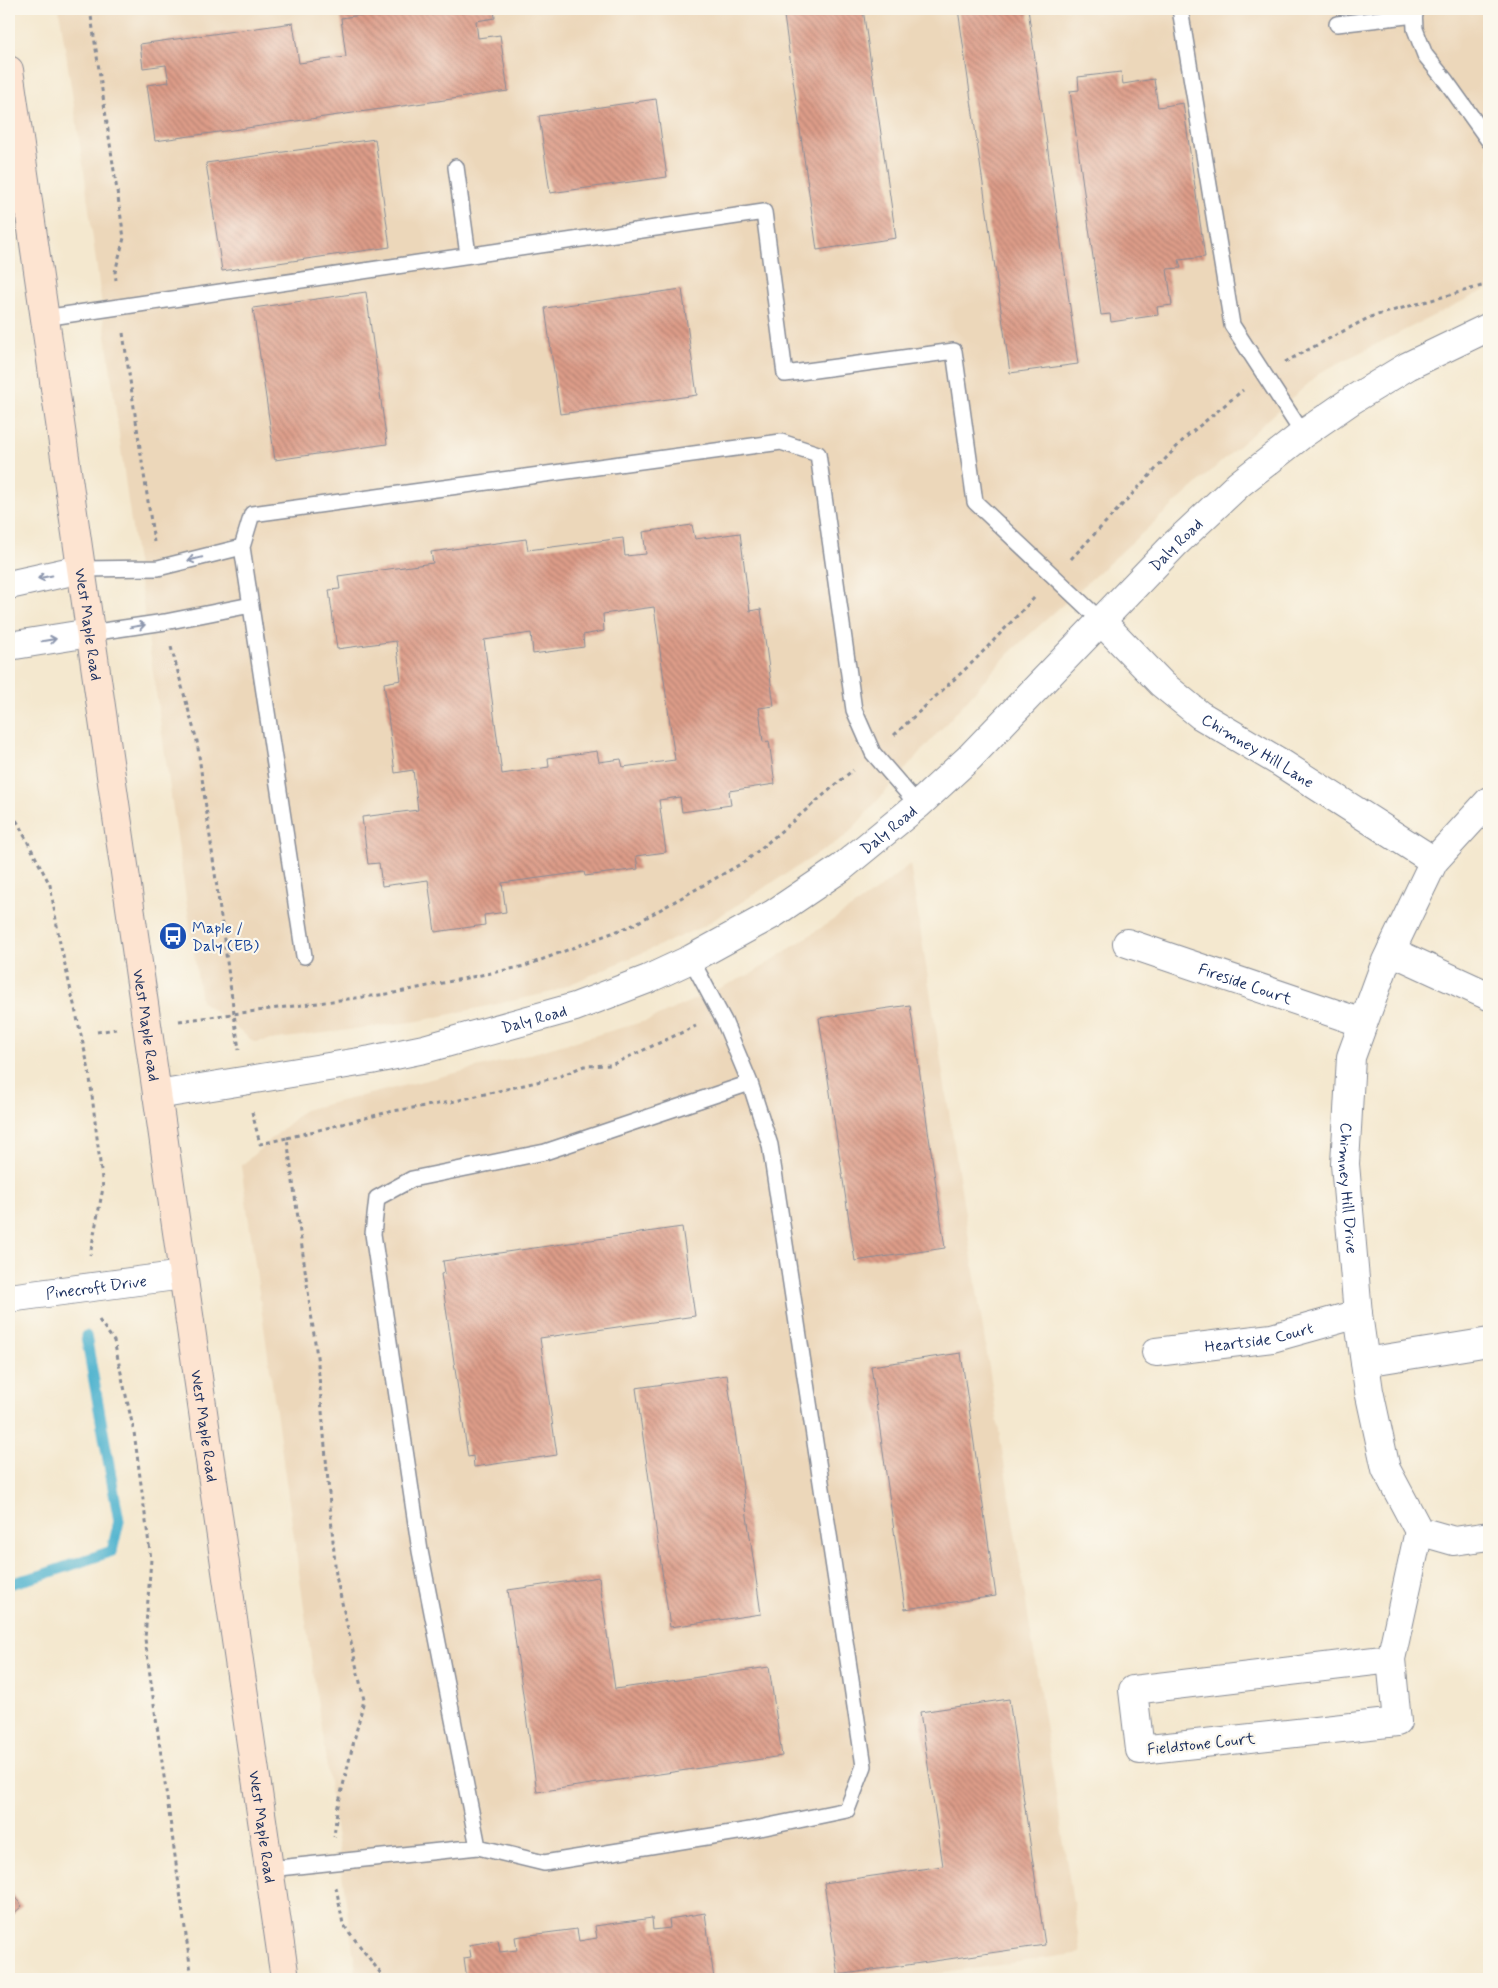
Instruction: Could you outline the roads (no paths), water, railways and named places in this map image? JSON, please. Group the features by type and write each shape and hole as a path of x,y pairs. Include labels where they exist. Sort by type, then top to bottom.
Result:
{"main road":[{"name":"West Maple Road","path":"9,70 285,1979"}],"street":[{"name":"Daly Road","path":"157,1095 371,1060 424,1049 575,1007 648,979 692,959 773,914 833,874 918,805 969,758 1174,544 1239,484 1303,434 1352,400 1408,366 1489,327"},
{"path":"9,585 81,569"},
{"name":"Chimney Hill Lane","path":"1100,620 1162,684 1200,715 1280,763 1434,861"},
{"path":"9,646 90,633"},
{"name":"Chimney Hill Drive","path":"1419,1531 1386,1469 1369,1391 1358,1314 1345,1164 1351,1057 1391,951 1434,861 1489,801"},
{"name":"Fireside Court","path":"1127,944 1363,1023"},
{"path":"1391,951 1489,996"},
{"name":"Pinecroft Drive","path":"9,1298 182,1276"},
{"name":"Heartside Court","path":"1156,1352 1272,1338 1358,1314"},
{"path":"1365,1362 1489,1342"},
{"path":"1419,1531 1454,1541 1489,1536"},
{"name":"Fieldstone Court","path":"1391,1659 1132,1690 1140,1750 1398,1722 1391,1659 1419,1531"}],"lane":[{"path":"1180,9 1232,325 1303,434"},
{"path":"1337,24 1414,12 1415,29 1425,55 1489,141"},
{"path":"456,168 468,255"},
{"path":"44,318 764,212 785,374 954,351 975,502 1100,620"},
{"path":"304,956 242,547 252,514 781,442 818,454 854,710 874,753 918,805"},
{"path":"81,569 158,568 242,547"},
{"path":"90,633 165,622 251,605"},
{"path":"269,1869 478,1847 544,1863 750,1830 847,1810 864,1766 770,1145 750,1083 724,1021 692,959"},
{"path":"478,1847 420,1551 373,1234 377,1198 412,1179 545,1152 750,1083"}],"waterway":[{"path":"9,1584 112,1551 119,1521 86,1336"}],"place":[{"name":"Maple / Daly (EB)","path":"173,936"}]}
